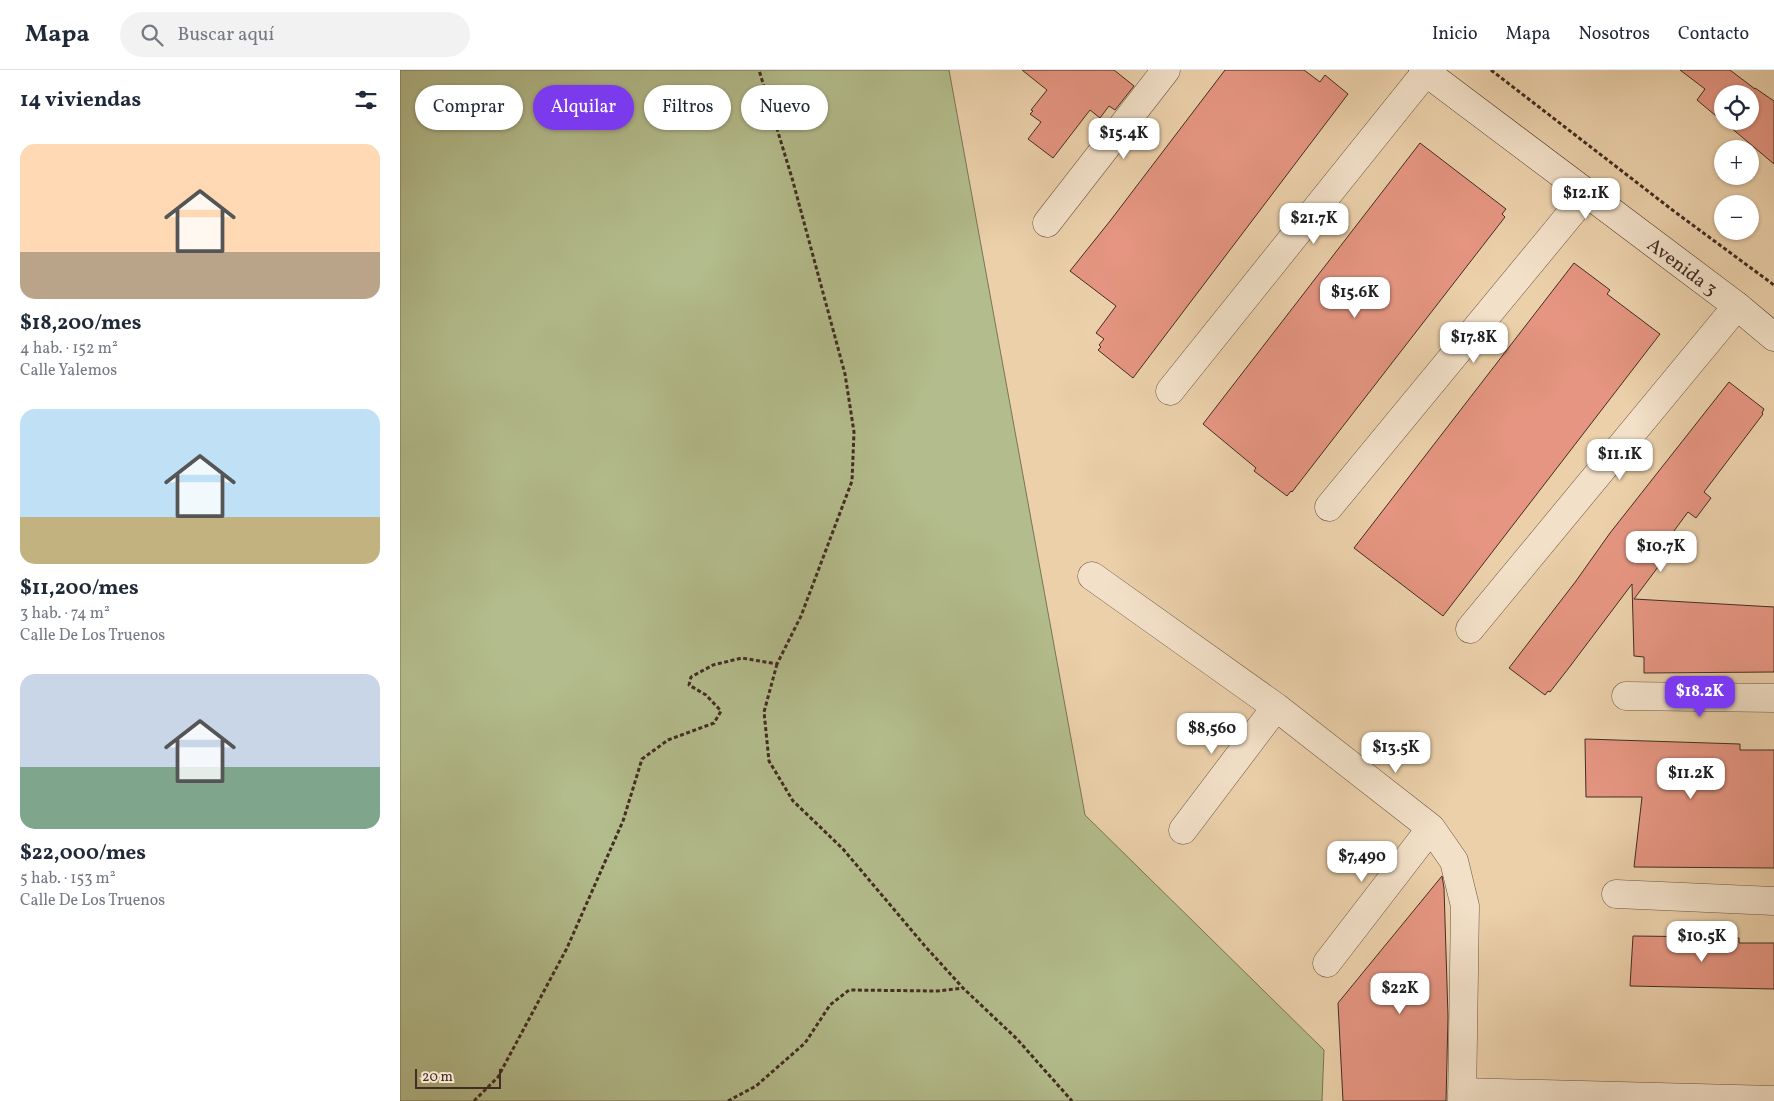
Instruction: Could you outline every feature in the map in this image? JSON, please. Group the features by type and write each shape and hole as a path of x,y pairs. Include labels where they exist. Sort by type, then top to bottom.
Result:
{"street":[{"path":"1048,224 1166,70"},
{"path":"1170,391 1424,71"},
{"name":"Avenida 3","path":"1424,71 1737,306 1774,336"},
{"path":"1329,507 1587,194"},
{"path":"1470,629 1737,306"},
{"path":"1092,576 1276,706 1431,828 1454,861 1465,906 1462,1096 1774,1100"},
{"path":"1626,696 1774,698"},
{"path":"1183,830 1276,706"},
{"path":"1327,963 1431,828"},
{"path":"1616,894 1774,901"}],"path":[{"path":"759,70 792,178 845,374 854,432 852,481 801,616 776,664 764,712 770,761 793,801 844,849 962,988 1017,1039 1072,1101"},
{"path":"1491,70 1675,212 1774,285"},
{"path":"474,1101 498,1077 567,948 623,821 642,759 668,740 714,723 721,711 706,695 689,685 691,677 713,665 742,658 776,664"},
{"path":"728,1101 756,1086 805,1043 830,1005 849,990 879,992 937,991 962,988"}],"green space":[{"path":"400,70 949,70 1085,815 1324,1050 1322,1101 400,1101"}],"building":[{"path":"1022,70 1114,70 1134,86 1115,110 1109,106 1100,118 1090,110 1053,158 1028,139 1041,122 1030,114 1033,111 1031,110 1047,90"},
{"path":"1225,70 1304,70 1320,82 1325,75 1348,94 1133,378 1098,350 1101,347 1099,345 1104,339 1096,333 1116,306 1070,271"},
{"path":"1680,70 1730,70 1750,85 1714,85 1714,114 1697,100 1705,89"},
{"path":"1759,91 1774,101 1774,164 1759,151 1759,140 1746,140 1734,130 1759,130"},
{"path":"1420,143 1506,209 1502,214 1505,217 1287,496 1254,471 1256,468 1203,424"},
{"path":"1574,263 1610,290 1607,294 1660,334 1443,616 1354,548"},
{"path":"1729,382 1764,409 1763,414 1704,492 1711,498 1696,518 1688,512 1657,554 1664,559 1634,599 1774,607 1774,672 1644,673 1644,657 1634,656 1632,584 1550,692 1548,691 1545,695 1509,668 1576,581 1610,533"},
{"path":"1585,739 1740,744 1740,750 1774,750 1774,868 1634,867 1642,797 1586,797"},
{"path":"1442,876 1448,1017 1446,1101 1343,1101 1338,1003"},
{"path":"1633,936 1720,937 1739,938 1739,943 1774,943 1774,989 1630,986"}]}
